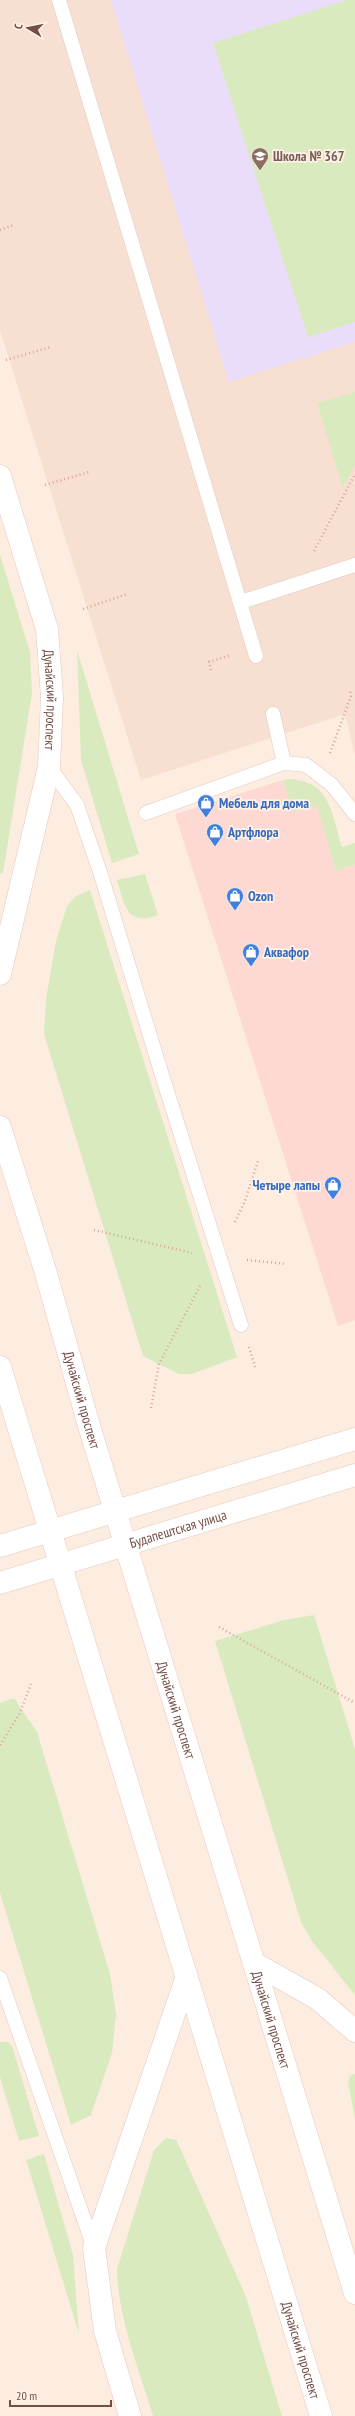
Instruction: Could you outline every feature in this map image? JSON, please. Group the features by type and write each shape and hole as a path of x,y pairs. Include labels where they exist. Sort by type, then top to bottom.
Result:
{"main road":[{"name":"Дунайский проспект","path":"0,476 47,629 52,697 49,767 0,974"},
{"name":"Дунайский проспект","path":"0,1127 45,1270 116,1511 355,2293"},
{"name":"Дунайский проспект","path":"0,1367 321,2416"},
{"path":"0,1546 355,1439"},
{"name":"Будапештская улица","path":"0,1583 355,1475"},
{"path":"254,1963 318,2000 355,2031"},
{"path":"130,2416 106,2331 94,2248 187,1976"}],"lane":[{"path":"59,0 256,656"},
{"path":"241,602 298,582 355,565"},
{"path":"273,714 284,763"},
{"path":"146,813 284,763 306,765 332,785 355,814"},
{"path":"49,767 77,805 241,1325"},
{"path":"0,1978 3,1996 94,2248"}],"path":[{"path":"0,230 14,225"},
{"path":"6,360 51,347"},
{"path":"45,485 89,472"},
{"path":"298,582 355,474"},
{"path":"83,609 127,594"},
{"path":"322,777 351,696 350,690"},
{"path":"151,1408 159,1364 208,1269 219,1256 245,1201 258,1161"},
{"path":"94,1230 196,1254"},
{"path":"219,1627 355,1703"},
{"path":"0,1745 20,1712 31,1684"}],"shaded area":[{"path":"0,0 355,0 355,755 345,714 141,780 0,330"},
{"name":"Школа № 367","path":"111,0 355,0 355,342 229,382"},
{"path":"283,780 293,812 317,805 336,871 355,865 355,1320 338,1326 175,814"}],"green space":[{"path":"347,0 355,0 355,322 308,337 213,43"},
{"path":"355,392 355,465 343,488 317,403"},
{"path":"0,555 30,652 32,693 3,873 0,874"},
{"path":"77,650 139,854 112,863 81,760"},
{"path":"288,779 302,781 313,786 321,793 332,812 342,847 355,843 355,865 336,871 317,806 293,812 283,780"},
{"path":"145,874 158,915 147,918 139,918 133,916 128,911 122,898 117,880"},
{"path":"90,890 237,1357 192,1374 179,1374 143,1356 44,1034 46,999 56,941 67,906 76,896"},
{"path":"314,1615 355,1749 355,1995 311,1940 301,1922 215,1641 284,1620"},
{"path":"14,1698 37,1732 110,1974 116,2014 112,2053 91,2115 71,2125 0,1893 0,1703"},
{"path":"0,2042 8,2042 12,2046 39,2136 19,2141 0,2077"},
{"path":"355,2074 355,2119 348,2083 350,2076"},
{"path":"166,2138 176,2140 246,2297 282,2416 153,2416 125,2325 118,2288 117,2269 154,2150"},
{"path":"44,2154 73,2255 79,2334 26,2160"}],"place":[{"name":"Школа № 367","path":"260,171"},
{"name":"Мебель для дома","path":"206,818"},
{"name":"Артфлора","path":"215,847"},
{"name":"Ozon","path":"235,911"},
{"name":"Аквафор","path":"251,967"},
{"name":"Четыре лапы","path":"333,1200"}]}
